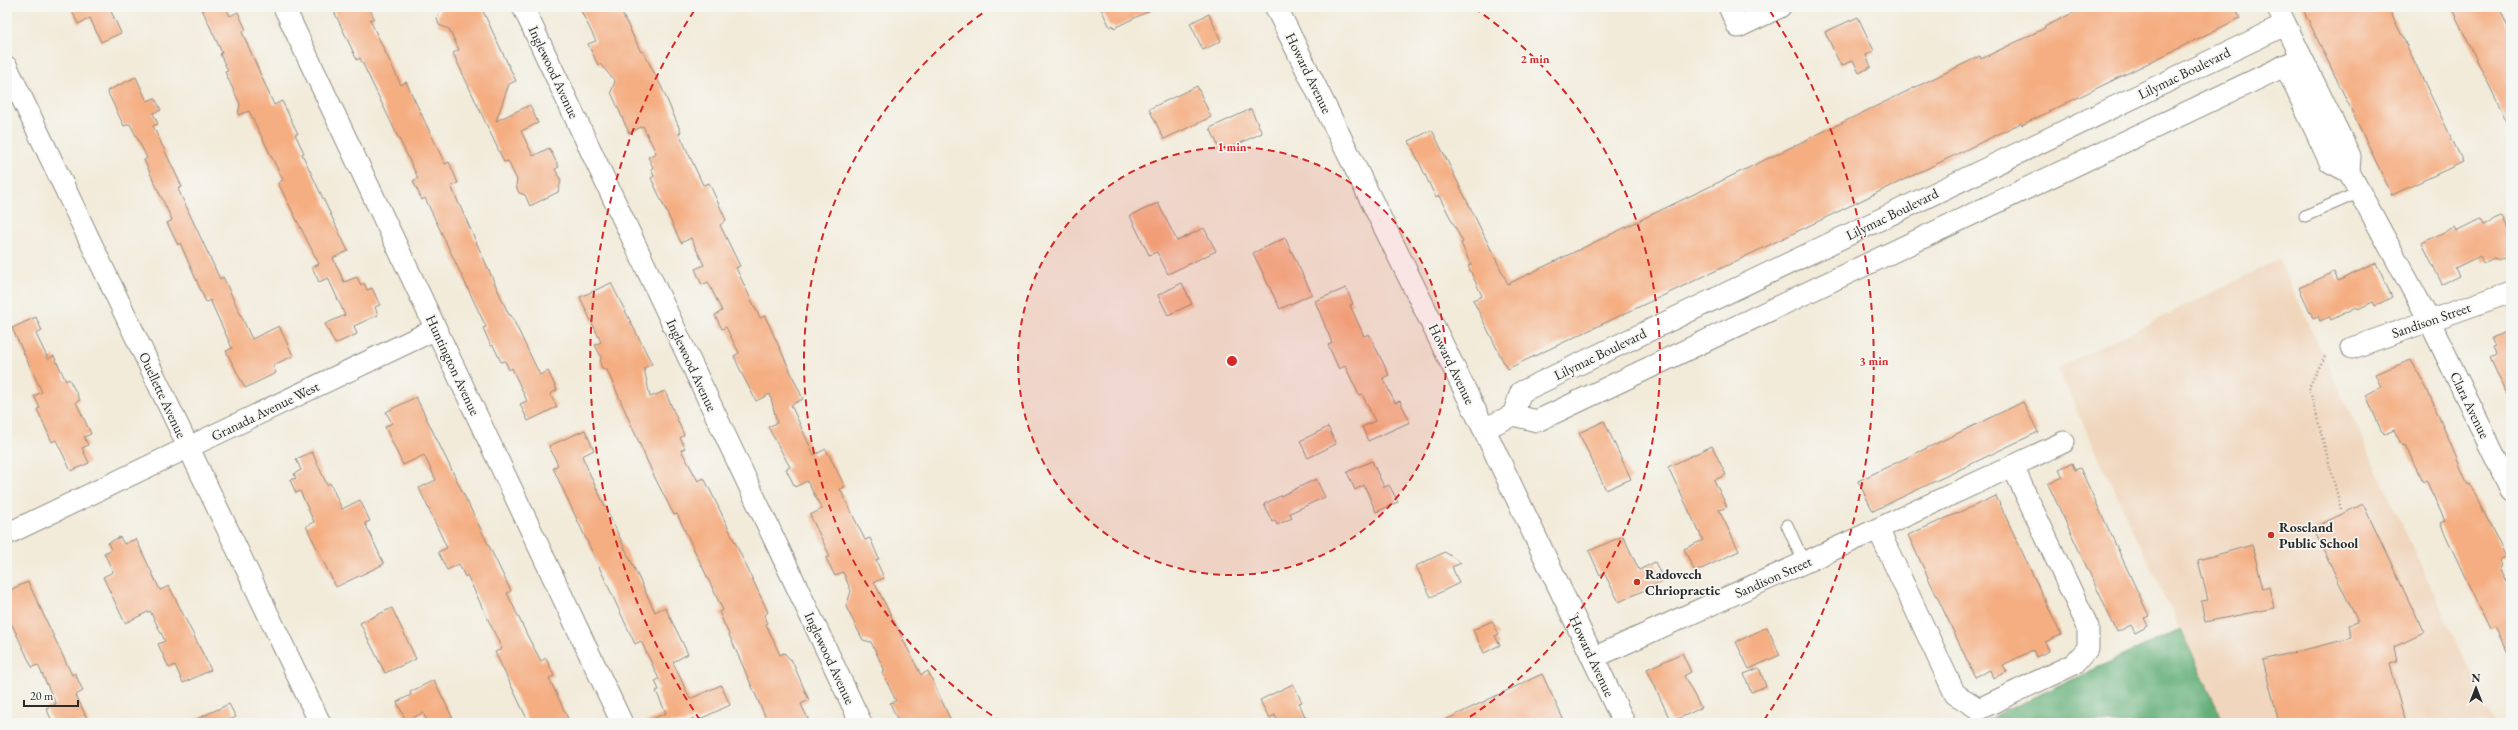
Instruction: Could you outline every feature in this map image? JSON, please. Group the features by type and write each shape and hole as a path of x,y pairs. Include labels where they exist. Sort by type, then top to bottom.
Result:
{"street":[{"name":"Huntington Avenue","path":"284,7 622,723"},
{"name":"Inglewood Avenue","path":"523,7 861,723"},
{"name":"Howard Avenue","path":"1276,7 1484,429 1624,723"},
{"path":"1729,7 1738,27 1780,7"},
{"name":"Lilymac Boulevard","path":"1513,415 1521,392 2281,16 2293,61 2330,162 2349,172 2429,320"},
{"path":"1484,429 1513,415 1537,421 2293,61"},
{"name":"Ouellette Avenue","path":"7,67 320,723"},
{"name":"Sandison Street","path":"2352,348 2511,292"},
{"name":"Clara Avenue","path":"2429,320 2511,490"},
{"name":"Granada Avenue West","path":"7,534 436,329"},
{"name":"Sandison Street","path":"1593,658 1804,563 2064,442"},
{"path":"1878,529 1955,694 1979,709 2074,664 2088,648 2088,628 2013,467"}],"lane":[{"path":"2305,216 2360,192"},
{"path":"1787,525 1804,563"}],"path":[{"path":"2326,356 2309,387 2341,509"}],"shaded area":[{"name":"Roseland Public School","path":"2279,260 2494,723 2224,723 2057,368"}],"green space":[{"path":"2180,629 2224,723 1979,723"}],"building":[{"path":"70,7 115,7 110,9 121,33 101,42 90,18 78,24"},
{"path":"201,7 226,7 230,16 238,12 246,30 242,32 274,105 282,101 298,134 295,134 304,153 302,154 348,251 333,258 344,282 357,277 361,285 364,283 367,290 372,288 380,305 375,307 378,315 354,326 357,334 335,344 325,324 345,315 328,278 319,282 312,267 319,264 278,183 283,180 249,111 238,115 240,104 225,72 228,71 220,54 222,53"},
{"path":"332,7 369,7 374,18 370,20 401,85 406,82 445,164 449,162 458,183 451,186 509,315 511,315 540,375 548,371 557,390 550,394 557,407 528,421 520,404 527,401 512,368 509,370 505,361 501,362 493,345 491,346 483,328 486,327 425,198 422,200 413,181 418,178 360,58 357,60"},
{"path":"441,7 481,7 516,81 509,84 496,121 530,105 538,123 521,131 533,156 549,148 559,167 555,169 561,181 558,192 530,206 525,195 519,193 516,186 517,180 508,161 504,162 453,53 459,50 449,29 439,25 437,19"},
{"path":"579,7 619,7 641,52 643,51 661,86 681,132 679,133 703,185 709,183 726,220 720,225 740,266 736,268 760,318 765,316 803,399 791,405 814,455 826,449 845,487 840,489 865,540 870,538 879,559 876,560 884,578 874,582 921,675 928,671 952,723 899,723 890,703 896,701 882,672 885,671 871,642 863,640 846,607 851,591 843,572 835,576 826,558 830,556 810,515 822,509 807,481 795,487 786,469 790,467 768,427 777,423 770,394 756,401 742,374 734,356 739,353 726,327 722,329 715,315 722,311 708,282 702,285 695,269 704,265 691,238 681,243 651,178 654,176 651,169 653,167 648,157 656,153 643,126 629,133 611,92 615,81 600,64 598,65 588,44 596,41"},
{"path":"1100,7 1157,7 1114,28 1113,25 1110,27"},
{"path":"2085,7 2235,7 2240,18 2022,125 2021,123 1728,265 1507,369 1473,300 1482,296 1468,266 1471,265 1461,243 1463,242 1439,196 1436,198 1409,141 1432,130 1508,284 1980,56 1981,59"},
{"path":"2302,7 2388,7 2463,162 2392,195"},
{"path":"2451,7 2499,7 2511,34 2511,130"},
{"path":"1209,14 1221,41 1203,50 1190,23"},
{"path":"1858,17 1874,51 1866,55 1871,67 1859,73 1853,60 1841,66 1825,32"},
{"path":"136,77 147,101 155,98 161,110 153,113 158,124 153,126 182,187 178,189 220,279 223,277 252,339 279,326 293,356 273,365 276,373 245,388 226,351 232,348 210,300 206,302 180,243 178,245 167,223 172,220 144,160 147,158 130,124 124,126 107,91"},
{"path":"1197,86 1211,117 1164,139 1149,109"},
{"path":"1251,109 1262,133 1221,152 1210,128"},
{"path":"1158,203 1177,241 1204,228 1216,251 1168,274 1157,252 1149,255 1130,216"},
{"path":"2503,216 2511,233 2511,254 2499,260 2494,258 2483,263 2480,256 2455,268 2459,276 2442,284 2422,243 2454,227 2456,231 2480,219 2483,225"},
{"path":"1285,238 1312,294 1280,309 1253,253"},
{"path":"2376,263 2392,297 2375,306 2373,302 2358,309 2357,307 2331,320 2329,317 2320,321 2318,316 2313,318 2299,288 2334,272 2338,281"},
{"path":"611,283 652,364 644,368 650,397 665,391 684,435 680,438 685,448 681,450 698,481 704,478 717,504 768,612 764,616 768,623 766,624 780,655 784,653 792,661 809,700 801,704 810,723 768,723 719,612 723,610 677,514 674,515 653,474 607,370 602,368 600,363 601,357 595,345 601,342 580,297"},
{"path":"1182,283 1192,304 1168,315 1158,295"},
{"path":"1346,288 1353,304 1350,305 1364,336 1369,334 1389,375 1383,378 1395,403 1400,401 1410,422 1368,441 1362,427 1375,421 1362,394 1359,395 1345,366 1339,369 1328,345 1332,343 1315,301"},
{"path":"36,317 42,331 36,334 48,359 54,356 66,381 69,379 80,400 76,402 91,434 84,437 88,445 82,448 89,463 71,471 56,440 52,442 37,409 40,408 34,396 42,392 12,328"},
{"path":"2511,329 2511,404 2490,358 2496,355 2493,348 2496,347 2492,338"},
{"path":"2411,360 2427,389 2468,485 2470,484 2506,557 2499,560 2501,566 2499,567 2511,592 2511,660 2495,627 2490,629 2464,575 2440,523 2445,521 2426,480 2423,482 2405,445 2402,446 2394,430 2383,435 2366,395 2381,387 2375,374"},
{"path":"416,397 511,591 507,593 528,637 541,661 546,658 554,676 549,678 570,723 529,723 495,652 502,649 467,575 465,577 459,564 447,570 438,552 447,548 419,488 436,480 424,455 403,465 385,427 392,423 386,412"},
{"path":"2023,402 2038,432 1873,511 1858,481"},
{"path":"1604,421 1631,479 1606,490 1579,433"},
{"path":"1328,427 1336,444 1308,458 1300,441"},
{"path":"585,430 594,450 582,456 592,479 655,612 665,607 688,654 673,662 690,699 721,685 730,705 696,721 694,718 684,723 644,723 666,713 656,691 659,690 655,681 659,679 641,641 635,644 553,468 558,465 549,446"},
{"path":"1712,446 1726,475 1714,480 1727,507 1719,510 1739,551 1695,572 1684,549 1703,540 1668,467"},
{"path":"312,452 327,485 330,483 342,509 360,500 370,521 365,523 384,564 336,587 306,526 314,522 300,491 296,493 290,480 296,478 294,474 301,470 296,459"},
{"path":"1372,461 1384,487 1389,485 1398,502 1376,512 1364,485 1355,490 1347,472"},
{"path":"2072,463 2075,470 2080,468 2149,616 2144,618 2148,626 2135,633 2131,625 2117,632 2048,484 2063,477 2059,469"},
{"path":"1316,479 1325,497 1290,513 1292,518 1277,525 1275,520 1272,522 1264,504"},
{"path":"1996,496 2061,635 2045,642 2049,651 2036,657 2033,650 2003,665 2007,672 1993,678 1990,670 1975,677 1908,535"},
{"path":"2363,504 2424,633 2394,647 2397,661 2390,663 2405,723 2279,723 2263,660 2352,638 2349,625 2358,622 2313,528"},
{"path":"1623,536 1639,570 1655,562 1664,581 1619,602 1604,573 1600,575 1589,551"},
{"path":"120,537 124,544 136,539 160,590 169,586 211,670 183,683 175,665 169,668 158,644 165,641 150,611 125,623 103,577 113,572 104,553 111,550 108,543"},
{"path":"2252,545 2263,589 2269,587 2274,608 2205,622 2201,601 2208,600 2198,560"},
{"path":"1445,552 1461,563 1452,567 1459,583 1431,597 1416,566"},
{"path":"28,582 72,675 75,673 83,691 76,695 89,723 53,723 46,708 56,704 38,665 32,667 7,614 7,591"},
{"path":"392,608 416,659 385,673 360,623"},
{"path":"1492,621 1499,634 1495,636 1500,645 1484,653 1473,630"},
{"path":"1767,627 1780,655 1749,669 1736,642"},
{"path":"1682,653 1691,672 1684,676 1701,708 1671,722 1647,669"},
{"path":"1759,668 1766,686 1751,692 1744,674"},
{"path":"1542,674 1565,723 1439,723"},
{"path":"434,680 455,723 428,723 423,713 406,721 397,702 411,695 410,692"},
{"path":"1293,684 1302,702 1299,703 1308,723 1278,723 1275,715 1269,718 1260,700"},
{"path":"229,704 236,717 224,723 188,723"}],"place":[{"name":"Roseland Public School","path":"2271,535"},
{"name":"Radovech Chriopractic","path":"1637,582"}]}
